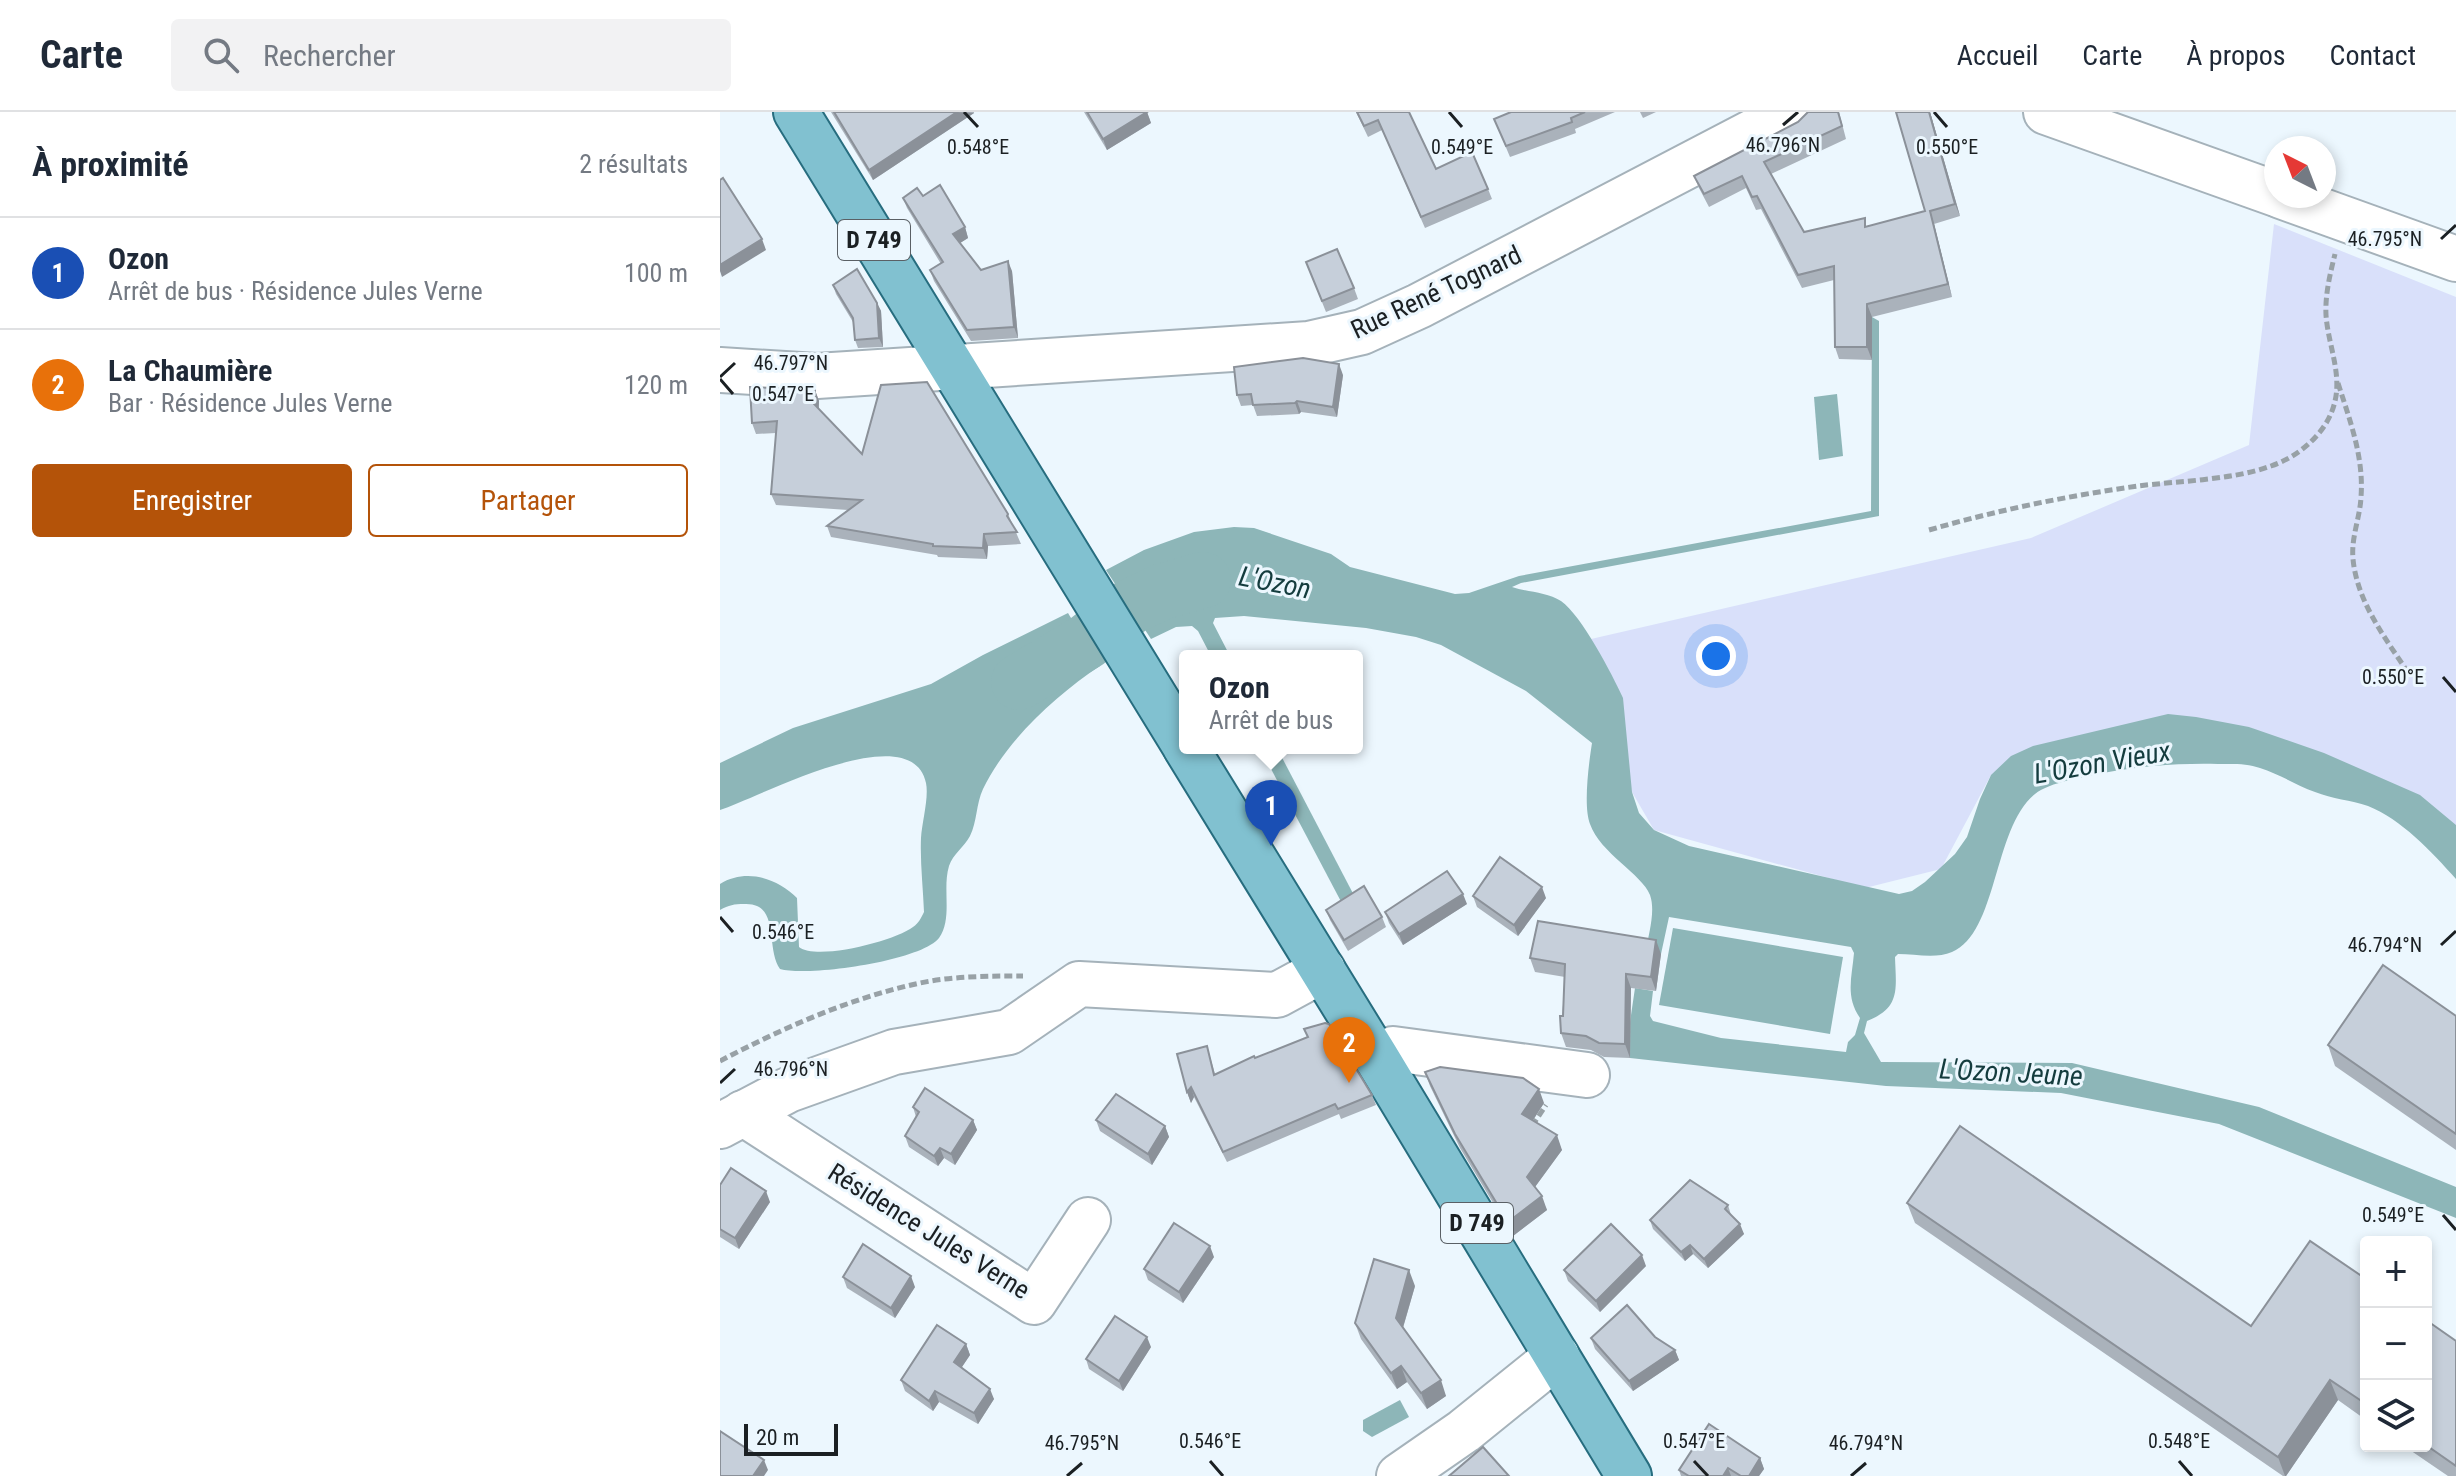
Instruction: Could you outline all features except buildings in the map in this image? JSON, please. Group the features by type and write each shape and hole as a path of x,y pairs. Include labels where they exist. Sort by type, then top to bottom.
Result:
{"main road":[{"name":"D 749","path":"796,112 1179,736"},
{"name":"D 749","path":"1190,754 1629,1476"}],"street":[{"name":"Rue René Tognard","path":"720,370 817,376 953,368 1309,344 1362,332 1419,306 1791,112"},
{"path":"2046,112 2264,190"},
{"path":"2315,208 2456,259"},
{"path":"1079,984 1277,995 1323,970"},
{"name":"Résidence Jules Verne","path":"732,1120 801,1085 894,1052 1009,1032 1079,984"},
{"path":"1376,1057 1393,1049 1577,1074"},
{"name":"Résidence Jules Verne","path":"732,1120 1034,1302 1088,1220"},
{"path":"1399,1476 1464,1431 1557,1356"}],"path":[{"path":"2343,218 2329,281 2326,312 2338,382 2356,440 2361,473 2361,501 2353,534 2353,559 2367,608 2409,674"},
{"path":"1929,530 2037,502 2269,467 2300,451 2325,426 2334,406 2338,382"},
{"path":"720,1061 818,1016 877,994 922,983 978,976 1036,976 1079,984"},
{"path":"1526,1136 1577,1074"}],"shaded area":[{"path":"2274,224 2456,297 2456,828 2249,727 1991,775 1941,869 1865,888 1654,830 1632,792 1591,639 2031,538 2249,445"}],"water":[{"path":"1872,317 1879,321 1879,516 1512,587 1561,601 1578,619 1604,661 1623,698 1632,792 1639,813 1654,830 1689,846 1899,894 1912,891 1925,882 1955,854 1967,837 1991,775 2011,756 2033,746 2168,714 2249,727 2324,753 2420,795 2456,825 2456,879 2415,837 2380,812 2321,794 2255,766 2203,764 2146,767 2086,776 2049,786 2035,794 2021,810 2002,854 1987,903 1967,941 1946,954 1898,954 1895,957 1896,988 1891,1003 1878,1016 1867,1021 1864,1033 1881,1062 2072,1063 2259,1107 2456,1187 2456,1218 2219,1124 2061,1093 1886,1086 1630,1058 1630,1022 1635,988 1653,991 1650,1016 1653,1021 1721,1038 1846,1052 1860,1018 1851,994 1854,953 1851,947 1669,917 1661,954 1646,951 1652,916 1650,895 1639,879 1602,844 1590,824 1587,784 1592,743 1526,691 1441,645 1366,628 1244,616 1215,618 1213,623 1227,650 1208,650 1192,626 1176,627 1151,639 1106,570 1144,550 1194,532 1254,528 1331,554 1350,567 1455,594 1469,593 1519,576 1871,511"},
{"path":"1837,394 1843,456 1819,460 1814,397"},
{"path":"1068,613 1100,666 1034,720 993,771 981,795 970,836 949,866 945,922 939,938 910,954 863,965 814,971 780,969 773,950 768,918 763,910 756,905 744,904 720,910 720,884 751,876 771,881 789,891 797,898 799,947 808,951 856,948 904,932 917,924 924,912 921,847 926,783 914,764 893,757 864,758 797,778 720,810 720,763 793,728 931,684"},
{"path":"1263,754 1280,754 1358,903 1346,911"},
{"path":"1673,928 1843,957 1830,1034 1659,1005"},
{"path":"1400,1400 1409,1417 1372,1437 1363,1431 1363,1420"}],"waterway":[{"name":"L'Ozon","path":"1019,682 1086,642 1130,607 1161,592 1203,580"}],"place":[{"name":"Ozon","path":"1271,846"},
{"name":"La Chaumière","path":"1349,1083"}],"water label":[{"name":"L'Ozon Vieux","path":"2102,762"},
{"name":"L'Ozon Jeune","path":"2011,1072"}]}
